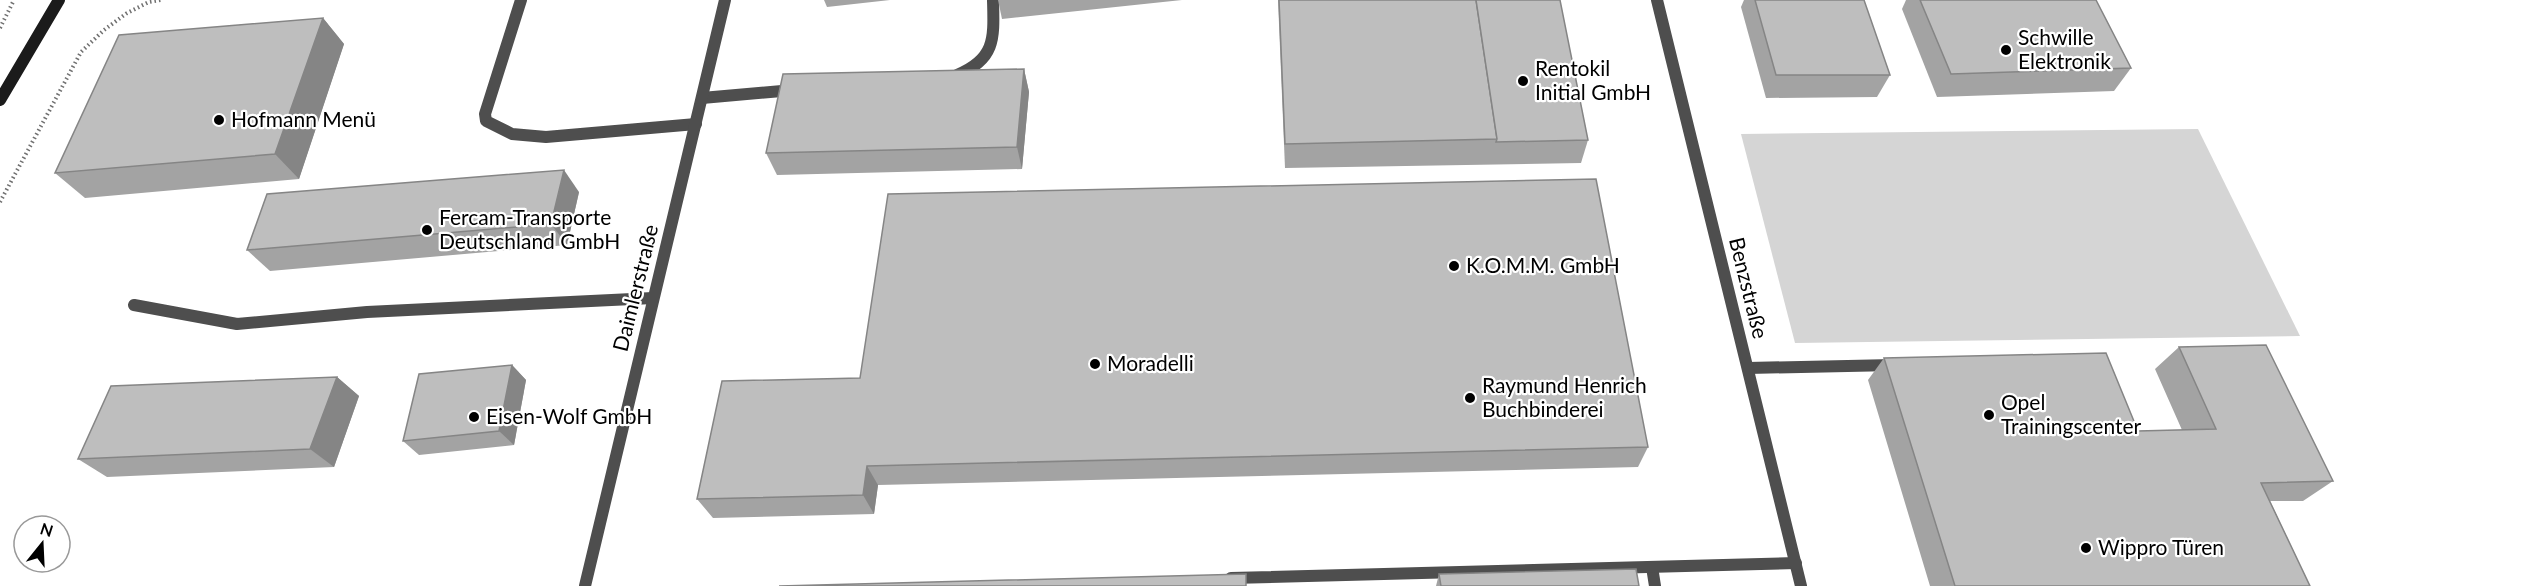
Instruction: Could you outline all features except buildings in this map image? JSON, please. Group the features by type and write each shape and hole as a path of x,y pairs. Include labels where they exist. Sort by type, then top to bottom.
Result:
{"main road":[{"path":"0,100 59,0"}],"street":[{"path":"521,0 485,114 486,121 493,126 512,134 546,137 696,124"},
{"name":"Daimlerstraße","path":"585,586 725,0"},
{"path":"948,77 975,69 986,57 992,39 993,0"},
{"name":"Benzstraße","path":"1657,0 1801,586"},
{"path":"702,98 805,89"},
{"path":"134,305 237,324 367,312 653,298"},
{"path":"1748,368 1902,364"},
{"path":"1215,578 1796,563"},
{"path":"1652,567 1655,586"}],"path":[{"path":"0,28 14,0"},
{"path":"0,202 81,52 104,30 127,13 149,2 161,0"}],"shaded area":[{"path":"2198,129 2300,336 1795,343 1741,134"}],"place":[{"name":"Schwille Elektronik","path":"2006,50"},
{"name":"Rentokil Initial GmbH","path":"1523,81"},
{"name":"Hofmann Menü","path":"219,120"},
{"name":"Fercam-Transporte Deutschland GmbH","path":"427,230"},
{"name":"K.O.M.M. GmbH","path":"1454,266"},
{"name":"Moradelli","path":"1095,364"},
{"name":"Raymund Henrich Buchbinderei","path":"1470,398"},
{"name":"Opel Trainingscenter","path":"1989,415"},
{"name":"Eisen-Wolf GmbH","path":"474,417"},
{"name":"Wippro Türen","path":"2086,548"}]}
